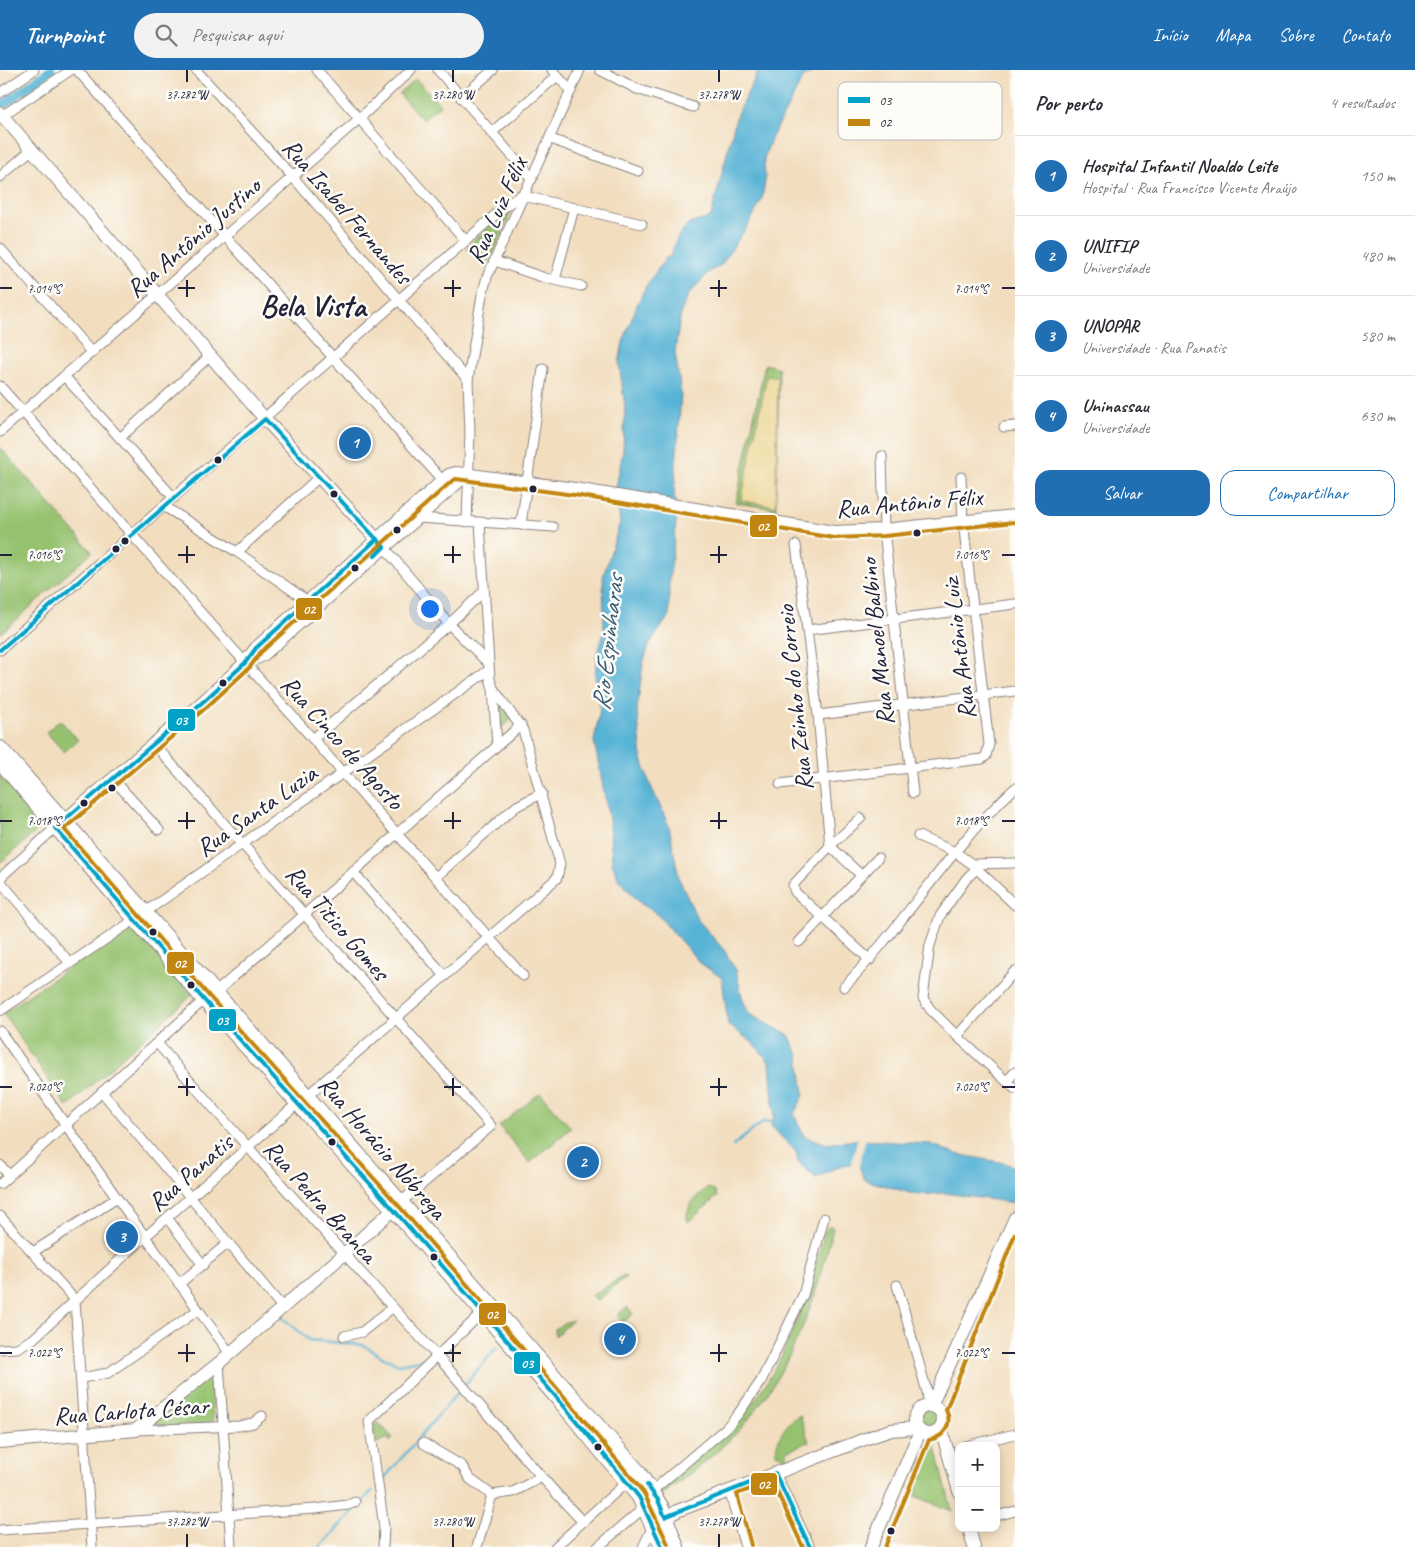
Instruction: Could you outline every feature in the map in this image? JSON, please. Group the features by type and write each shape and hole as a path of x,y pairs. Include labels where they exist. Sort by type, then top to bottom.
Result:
{"main road":[{"path":"1,116 211,354 264,419 380,543"},
{"path":"245,663 263,655 380,543 442,480 456,473 467,474"},
{"path":"62,822 114,780 245,663 256,648 309,602 380,543 418,518 467,474"},
{"name":"Rua Antônio Félix","path":"467,474 807,529 847,533 1015,516"},
{"name":"Rua Horácio Nóbrega","path":"0,748 139,916 397,1205 541,1370 645,1507 662,1547"},
{"name":"Rua Horácio Nóbrega","path":"0,763 62,822"},
{"path":"136,1430 282,1308 397,1205"},
{"name":"Rua Horácio Nóbrega","path":"397,1205 483,1312 638,1471 656,1497 677,1547"},
{"path":"878,1547 921,1431 914,1417 929,1408 985,1296 989,1279 1015,1218"},
{"path":"891,1430 935,1433 941,1428 943,1419 929,1408"},
{"path":"654,1526 665,1517 729,1490 891,1430 929,1408"},
{"path":"941,1428 953,1449 958,1487"},
{"name":"Rua Carlota César","path":"0,1442 136,1430"},
{"path":"871,1547 921,1431"},
{"path":"970,1532 974,1547"}],"street":[{"path":"0,93 34,70"},
{"path":"1,116 72,70"},
{"path":"78,70 442,480"},
{"name":"Rua Isabel Fernandes","path":"196,70 292,176 468,380"},
{"path":"317,70 466,241"},
{"name":"Rua Antônio Justino","path":"0,432 92,354 224,235 360,118 411,70"},
{"path":"438,70 532,179"},
{"path":"462,98 493,70"},
{"name":"Rua Luiz Félix","path":"466,522 470,432 468,380 482,295 495,261 580,70"},
{"path":"600,70 637,89 693,107"},
{"path":"491,133 554,73 570,91"},
{"path":"550,139 638,171"},
{"path":"0,177 31,150"},
{"path":"0,650 132,537 502,208 525,193 574,208 642,224"},
{"path":"556,280 574,208"},
{"path":"0,248 92,354"},
{"path":"495,261 581,286"},
{"path":"120,438 211,354"},
{"path":"521,525 525,482 543,369"},
{"path":"64,377 174,498"},
{"name":"Rua Cinco de Agosto","path":"0,386 343,774 398,832 523,976"},
{"path":"1004,427 1015,426"},
{"name":"Rua Manoel Balbino","path":"882,456 884,530 913,793"},
{"path":"237,552 320,477"},
{"name":"Rua Antônio Luiz","path":"910,768 982,759 986,756 989,744 963,521 961,477"},
{"path":"164,507 237,552 309,602"},
{"path":"418,518 553,527"},
{"path":"480,523 488,667 493,688 497,746"},
{"path":"380,543 488,667"},
{"name":"Rua Zeinho do Correio","path":"796,546 818,715 830,846"},
{"path":"313,739 449,624 484,591"},
{"path":"807,630 1015,604"},
{"name":"Rua Santa Luzia","path":"0,1011 343,774 488,667"},
{"path":"437,876 517,806 542,793 521,725 493,688"},
{"path":"818,715 1015,691"},
{"path":"0,1184 157,1043 306,916 398,832 521,725"},
{"name":"Rua Titico Gomes","path":"154,744 491,1126 397,1205"},
{"path":"780,784 910,768"},
{"path":"114,780 159,830"},
{"path":"844,987 870,960 988,813 1015,788"},
{"name":"Rua Panatis","path":"0,1349 17,1348 33,1339 145,1237 168,1219 558,878 560,864 542,793"},
{"path":"861,818 794,881 793,885 795,892 870,960"},
{"path":"62,822 0,880 70,963"},
{"path":"918,836 956,852 1015,905"},
{"path":"830,846 861,875"},
{"path":"799,942 878,858"},
{"path":"974,867 1015,863"},
{"path":"974,867 940,916 930,945 923,998 930,1009 957,1036 1015,1089"},
{"path":"353,872 445,976"},
{"path":"957,1036 1015,971"},
{"path":"0,1031 117,1198 229,1352"},
{"name":"Rua Pedra Branca","path":"157,1043 247,1148 472,1395 540,1478"},
{"path":"1006,1081 1015,1072"},
{"path":"102,1092 282,1308"},
{"path":"0,1165 9,1175"},
{"path":"33,1252 117,1198"},
{"path":"0,1216 75,1300 82,1378 92,1547"},
{"path":"598,1547 656,1497 726,1428 757,1387 792,1323 803,1295 824,1218"},
{"path":"168,1219 203,1265"},
{"path":"179,1284 227,1244"},
{"path":"897,1285 929,1408"},
{"path":"344,1336 362,1332 392,1308"},
{"path":"82,1378 108,1373 198,1310"},
{"path":"383,1547 384,1526 381,1495 369,1421 483,1312"},
{"path":"219,1362 230,1547"},
{"name":"Rua Carlota César","path":"136,1430 248,1425 262,1416"},
{"path":"982,1442 1015,1434"},
{"path":"423,1443 462,1466 470,1479 492,1495 513,1492 540,1478 582,1521"},
{"path":"775,1473 810,1547"},
{"path":"555,1547 627,1482"},
{"path":"729,1490 745,1547"},
{"path":"478,1547 492,1495"},
{"path":"0,1530 91,1526 322,1508 348,1505 355,1502"},
{"path":"1000,1515 1015,1512"},
{"path":"643,1547 654,1526"}],"green space":[{"path":"416,79 440,105 423,120 399,94"},
{"path":"509,207 512,209 492,256 483,266 466,248"},
{"path":"765,364 779,368 776,509 736,503"},
{"path":"0,447 92,552 0,634"},
{"path":"497,696 512,719 499,730"},
{"path":"60,720 78,740 64,752 46,732"},
{"path":"0,771 44,825 1,862 0,862"},
{"path":"131,925 192,995 67,1107 3,1013"},
{"path":"540,1093 571,1128 530,1163 499,1126"},
{"path":"709,1188 715,1191 717,1197 688,1222 687,1212 692,1202 704,1190"},
{"path":"830,1225 833,1228 827,1254 811,1305 778,1377 747,1421 728,1442 696,1469 663,1494 660,1494 659,1491 732,1427 757,1397 771,1375 794,1329 825,1231"},
{"path":"624,1276 626,1277 597,1301 592,1295"},
{"path":"627,1307 633,1314 623,1322 617,1315"},
{"path":"573,1320 555,1336 555,1329 565,1322"},
{"path":"207,1377 211,1378 213,1421 211,1424 155,1427 153,1423"},
{"path":"929,1409 939,1416 940,1420 933,1430 929,1431 919,1424 918,1420 925,1410"},
{"path":"800,1415 809,1442 788,1450 786,1452 788,1457 782,1457 776,1453 780,1437 791,1421"},
{"path":"378,1422 393,1438 390,1442 388,1438 377,1443 373,1426"},
{"path":"933,1444 936,1447 952,1511 915,1496 917,1493 911,1490 929,1446"}],"sand":[{"path":"767,376 778,378 776,506 741,501"}],"water":[{"name":"Rio Espinharas","path":"759,70 815,70 803,78 772,137 764,158 765,182 762,199 750,222 721,265 709,272 689,294 681,312 675,352 681,394 674,495 677,514 669,584 669,616 650,643 643,663 637,709 642,759 650,784 669,826 679,879 698,920 724,950 736,970 742,997 749,1014 789,1035 799,1056 804,1095 794,1114 804,1136 827,1144 860,1139 854,1163 839,1166 816,1178 803,1167 798,1161 796,1152 771,1126 774,1116 770,1063 752,1042 728,1025 722,978 700,963 656,913 640,903 618,879 612,861 609,818 594,741 600,709 595,676 597,655 604,633 603,577 620,522 615,493 623,451 625,406 619,363 623,342 646,286 666,258 671,256 681,232 688,225 711,216 737,114"},
{"path":"862,1140 930,1144 956,1154 1005,1163 1015,1167 1015,1203 944,1193 917,1195 865,1180 858,1164"}],"pier":[{"path":"858,1137 866,1138 858,1170 855,1165 851,1165"}],"waterway":[{"path":"0,107 51,70"},
{"path":"733,1146 763,1122 773,1122"},
{"path":"279,1315 309,1340 363,1345 382,1357 399,1364 423,1359"},
{"path":"381,1482 497,1347"},
{"path":"320,1547 372,1491"}],"transit line":[{"name":"03","path":"0,650 265,419 384,547 375,556"},
{"name":"02","path":"668,1544 644,1493 568,1401 398,1205 209,996 64,829 209,705 250,667 261,652 456,479 574,495 834,538 885,536 1015,522"},
{"name":"03","path":"377,539 256,648 245,663 205,700 55,828 204,1000 393,1209 563,1405 639,1497 662,1547"},
{"name":"02","path":"885,1547 929,1440 943,1433 948,1425 949,1420 946,1410 1015,1234"},
{"name":"03","path":"647,1485 658,1500 665,1517 775,1473 810,1547"},
{"name":"02","path":"751,1545 737,1494 772,1481 803,1547"}],"place":[{"name":"Hospital Infantil Noaldo Leite","path":"355,443"},
{"name":"UNIFIP","path":"583,1162"},
{"name":"UNOPAR","path":"122,1237"},
{"name":"Uninassau","path":"620,1339"}],"district":[{"name":"Bela Vista","path":"313,306"}]}
